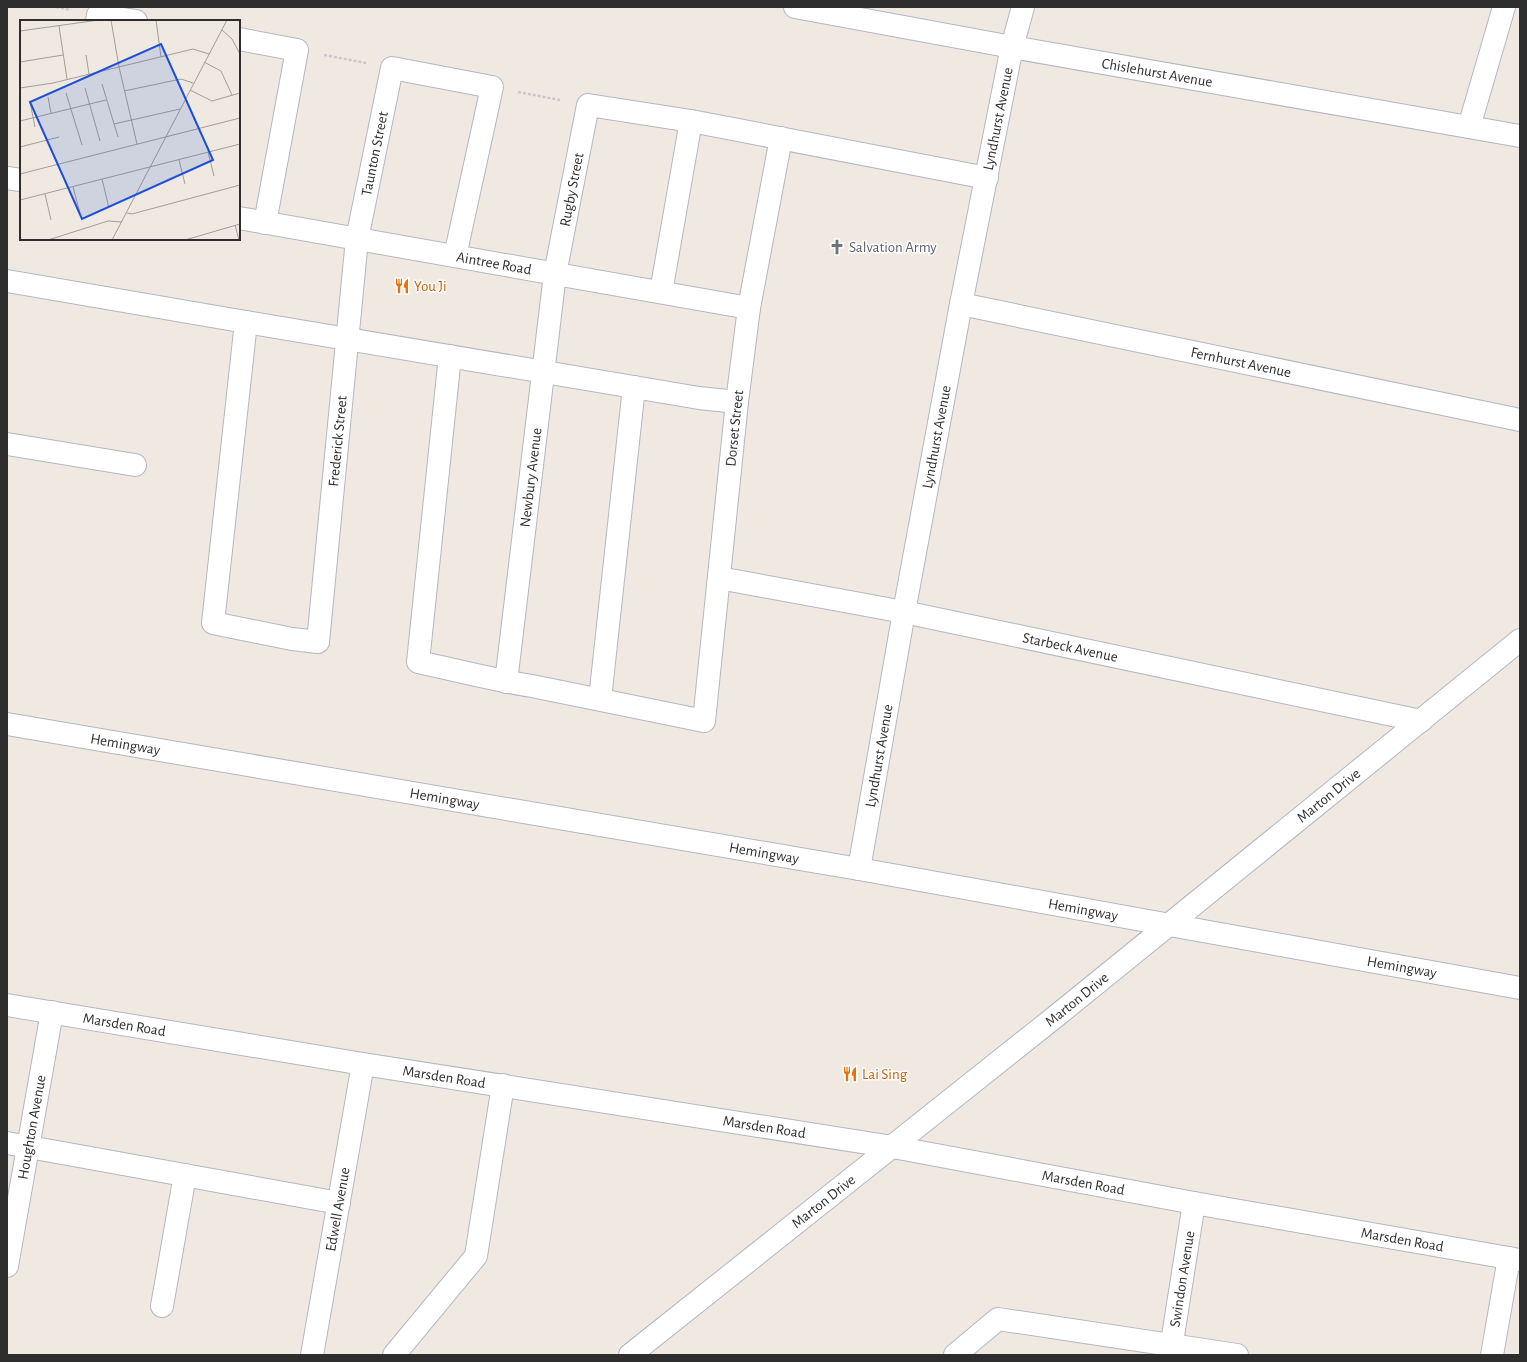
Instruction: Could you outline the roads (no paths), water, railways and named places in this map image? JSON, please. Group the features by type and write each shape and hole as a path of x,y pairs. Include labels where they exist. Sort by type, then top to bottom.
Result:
{"street":[{"name":"Chislehurst Avenue","path":"795,7 1012,47 1520,136"},
{"name":"Lyndhurst Avenue","path":"859,869 904,612 961,304 1012,47 1023,7"},
{"path":"1469,127 1504,7"},
{"path":"97,20 98,15 130,20"},
{"path":"240,39 298,50 266,223"},
{"name":"Taunton Street","path":"357,239 392,68 492,87 455,256"},
{"name":"Rugby Street","path":"555,274 588,105 690,121"},
{"path":"661,292 690,121 987,178"},
{"name":"Dorset Street","path":"600,699 704,720 737,402 749,308 781,138"},
{"path":"7,178 20,180"},
{"name":"Aintree Road","path":"240,218 749,308"},
{"name":"Frederick Street","path":"246,322 213,623 292,639 318,642 357,239"},
{"name":"Newbury Avenue","path":"506,682 555,274"},
{"path":"7,281 699,398 737,402"},
{"name":"Fernhurst Avenue","path":"961,304 1520,420"},
{"path":"450,356 418,662 472,673 506,682 600,699 634,387"},
{"path":"7,444 135,465"},
{"name":"Starbeck Avenue","path":"719,578 904,612 1421,721"},
{"name":"Marton Drive","path":"630,1355 1169,926 1520,640"},
{"name":"Hemingway","path":"7,724 859,869 1520,988"},
{"name":"Marsden Road","path":"7,1004 363,1064 893,1147 1194,1203 1514,1259"},
{"name":"Houghton Avenue","path":"7,1266 17,1144 52,1012"},
{"name":"Edwell Avenue","path":"312,1355 363,1064"},
{"path":"394,1355 476,1256 503,1085"},
{"path":"17,1144 339,1203"},
{"path":"162,1306 185,1175"},
{"name":"Swindon Avenue","path":"1171,1350 1194,1203"},
{"path":"1492,1355 1514,1259"},
{"path":"955,1355 998,1319 1171,1350 1237,1355"}],"place":[{"name":"Salvation Army","path":"837,247"},
{"name":"You Ji","path":"402,286"},
{"name":"Lai Sing","path":"850,1074"}]}
